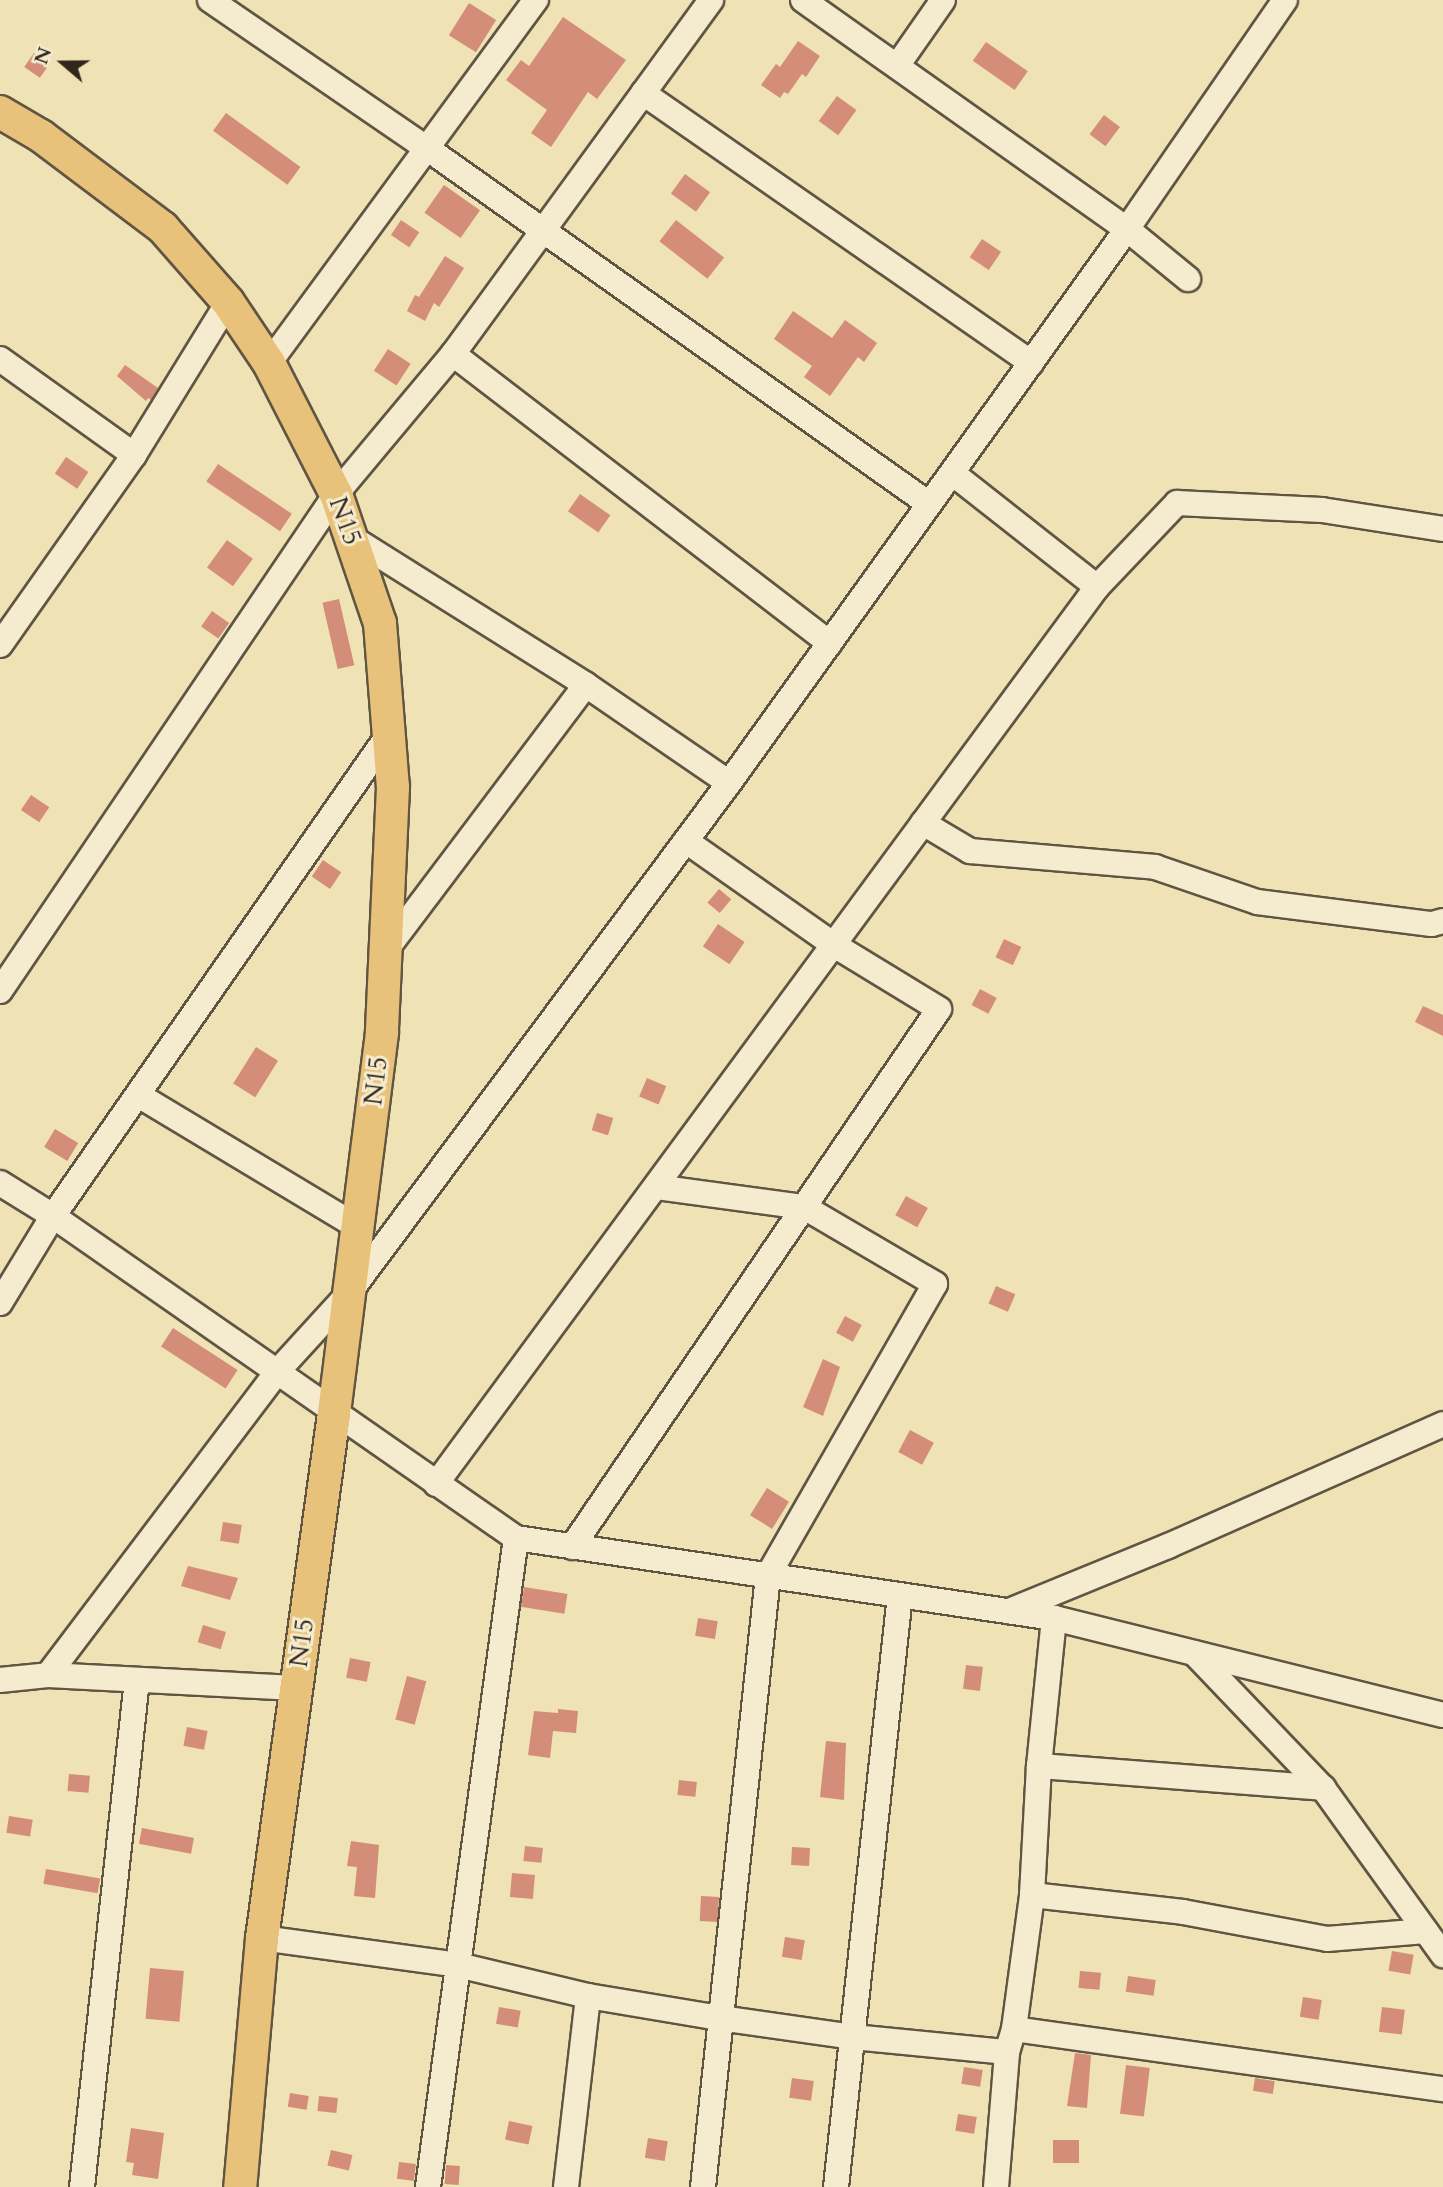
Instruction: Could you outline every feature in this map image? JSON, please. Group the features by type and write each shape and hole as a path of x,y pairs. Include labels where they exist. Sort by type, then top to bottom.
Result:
{"main road":[{"name":"N15","path":"0,112 41,136 163,228 228,302 269,363 336,494 380,624 393,787 382,1033 334,1414 262,1938 240,2187"}],"street":[{"path":"210,0 428,149 929,504"},
{"path":"0,991 336,494 453,354 711,0"},
{"path":"803,0 1127,229 1188,279"},
{"path":"897,66 943,0"},
{"path":"48,1675 276,1373 349,1293 729,783 1127,229 1285,0"},
{"path":"269,363 428,149 527,3"},
{"path":"643,93 1031,363"},
{"path":"2,637 134,455 228,302"},
{"path":"453,354 830,643"},
{"path":"0,359 134,455"},
{"path":"952,473 1097,587"},
{"path":"436,1484 1097,587 1177,503 1322,510 1443,528"},
{"path":"352,538 586,685 729,783"},
{"path":"386,950 586,685"},
{"path":"0,1303 53,1216 389,734"},
{"path":"923,824 970,851 1155,867 1257,902 1432,923 1443,921"},
{"path":"572,1547 939,1009 834,944 686,841"},
{"path":"138,1095 358,1227"},
{"path":"0,1183 53,1216 334,1414 516,1538 1054,1618 1443,1715"},
{"path":"656,1187 804,1207 935,1284 768,1576 703,2187"},
{"path":"1008,1611 1168,1546 1443,1424"},
{"path":"428,2187 516,1538"},
{"path":"836,2187 900,1595"},
{"path":"996,2187 1011,2040 1032,1895 1039,1766 1054,1618"},
{"path":"1194,1653 1323,1788 1443,1955"},
{"path":"0,1680 48,1675 296,1688"},
{"path":"82,2187 137,1680"},
{"path":"1039,1766 1323,1788"},
{"path":"1032,1895 1183,1912 1327,1939 1426,1931"},
{"path":"262,1938 458,1965 588,1996 853,2037 1011,2040 1443,2089"},
{"path":"566,2187 588,1996"}],"building":[{"path":"469,3 496,20 476,52 449,35"},
{"path":"563,17 626,60 597,99 588,92 551,147 531,133 547,110 506,80 521,60 529,66"},
{"path":"798,41 820,56 806,77 802,74 788,94 784,92 780,98 761,85 776,64 780,67"},
{"path":"986,42 1028,71 1015,90 973,61"},
{"path":"34,53 50,64 40,78 24,67"},
{"path":"837,96 856,110 838,135 819,121"},
{"path":"226,113 300,167 287,185 213,131"},
{"path":"1104,115 1120,127 1106,146 1090,134"},
{"path":"685,174 710,192 696,212 671,193"},
{"path":"444,185 480,210 461,238 424,213"},
{"path":"401,220 419,232 409,247 391,235"},
{"path":"676,220 724,258 707,279 659,241"},
{"path":"982,239 1001,252 989,270 970,257"},
{"path":"445,256 464,268 439,307 434,303 425,321 407,311 415,295 419,297"},
{"path":"793,311 832,338 845,320 877,343 864,362 858,357 830,396 804,377 812,366 774,339"},
{"path":"388,349 411,364 396,386 374,371"},
{"path":"125,365 158,388 151,400 148,398 146,401 117,376"},
{"path":"66,457 88,472 77,489 55,474"},
{"path":"218,464 292,514 280,531 206,481"},
{"path":"580,494 610,515 598,532 568,511"},
{"path":"227,540 253,559 233,586 207,568"},
{"path":"339,599 354,665 338,669 322,603"},
{"path":"212,611 229,623 218,639 201,627"},
{"path":"31,795 49,807 39,822 21,810"},
{"path":"323,860 341,872 330,889 312,877"},
{"path":"719,889 731,899 720,913 707,903"},
{"path":"718,924 745,942 729,964 703,946"},
{"path":"1004,939 1021,947 1013,965 996,957"},
{"path":"980,989 997,998 988,1014 972,1005"},
{"path":"1423,1006 1443,1015 1443,1036 1415,1022"},
{"path":"256,1047 278,1061 255,1097 233,1083"},
{"path":"647,1078 666,1086 659,1105 639,1096"},
{"path":"597,1113 613,1118 608,1135 592,1130"},
{"path":"55,1129 78,1143 67,1161 44,1147"},
{"path":"906,1196 928,1208 917,1227 895,1215"},
{"path":"996,1286 1015,1294 1008,1312 989,1303"},
{"path":"845,1316 862,1325 853,1342 836,1333"},
{"path":"173,1328 238,1370 226,1388 161,1346"},
{"path":"823,1359 840,1367 823,1416 803,1407"},
{"path":"910,1430 934,1443 922,1465 898,1452"},
{"path":"767,1488 789,1502 772,1529 750,1515"},
{"path":"223,1522 242,1525 239,1544 220,1541"},
{"path":"188,1566 238,1578 230,1600 181,1586"},
{"path":"524,1587 567,1594 564,1614 521,1607"},
{"path":"698,1618 718,1621 715,1639 695,1636"},
{"path":"203,1625 226,1632 221,1649 198,1642"},
{"path":"350,1658 371,1662 367,1682 346,1678"},
{"path":"966,1665 983,1667 980,1691 963,1689"},
{"path":"407,1676 426,1681 415,1725 395,1719"},
{"path":"558,1709 578,1711 576,1733 553,1731 550,1758 528,1755 534,1711 558,1713"},
{"path":"187,1727 208,1731 204,1750 183,1746"},
{"path":"826,1741 846,1743 844,1800 820,1797"},
{"path":"69,1774 90,1776 88,1793 68,1791"},
{"path":"679,1780 697,1782 695,1797 677,1795"},
{"path":"9,1816 33,1820 30,1837 6,1833"},
{"path":"142,1828 194,1838 191,1854 139,1844"},
{"path":"351,1841 379,1845 375,1898 354,1896 357,1867 347,1866"},
{"path":"525,1846 543,1848 541,1863 523,1861"},
{"path":"792,1847 810,1848 809,1866 791,1865"},
{"path":"46,1869 100,1879 98,1893 43,1884"},
{"path":"512,1873 535,1875 533,1899 510,1897"},
{"path":"701,1896 719,1897 718,1922 700,1921"},
{"path":"785,1937 805,1940 802,1960 782,1957"},
{"path":"1392,1951 1414,1955 1410,1975 1389,1971"},
{"path":"150,1968 184,1971 179,2022 146,2019"},
{"path":"1080,1971 1101,1973 1099,1990 1079,1988"},
{"path":"1128,1976 1156,1980 1154,1996 1126,1992"},
{"path":"1303,1997 1322,2000 1319,2020 1300,2017"},
{"path":"499,2007 521,2011 518,2028 496,2024"},
{"path":"1382,2007 1405,2010 1402,2035 1379,2032"},
{"path":"1075,2053 1091,2055 1087,2108 1067,2106"},
{"path":"1126,2065 1150,2068 1144,2117 1120,2114"},
{"path":"964,2067 983,2070 980,2087 961,2084"},
{"path":"792,2078 814,2081 811,2101 789,2098"},
{"path":"1255,2078 1275,2081 1273,2094 1253,2091"},
{"path":"290,2093 309,2096 307,2110 288,2107"},
{"path":"319,2096 338,2098 336,2113 317,2111"},
{"path":"958,2114 977,2117 974,2134 955,2131"},
{"path":"509,2121 532,2126 529,2145 505,2140"},
{"path":"131,2128 164,2133 158,2179 132,2175 134,2163 126,2162"},
{"path":"648,2138 668,2141 665,2161 645,2158"},
{"path":"1053,2140 1079,2140 1079,2163 1053,2163"},
{"path":"331,2150 352,2155 349,2171 327,2166"},
{"path":"399,2162 416,2164 414,2181 397,2179"},
{"path":"446,2165 460,2166 459,2185 445,2184"}]}
